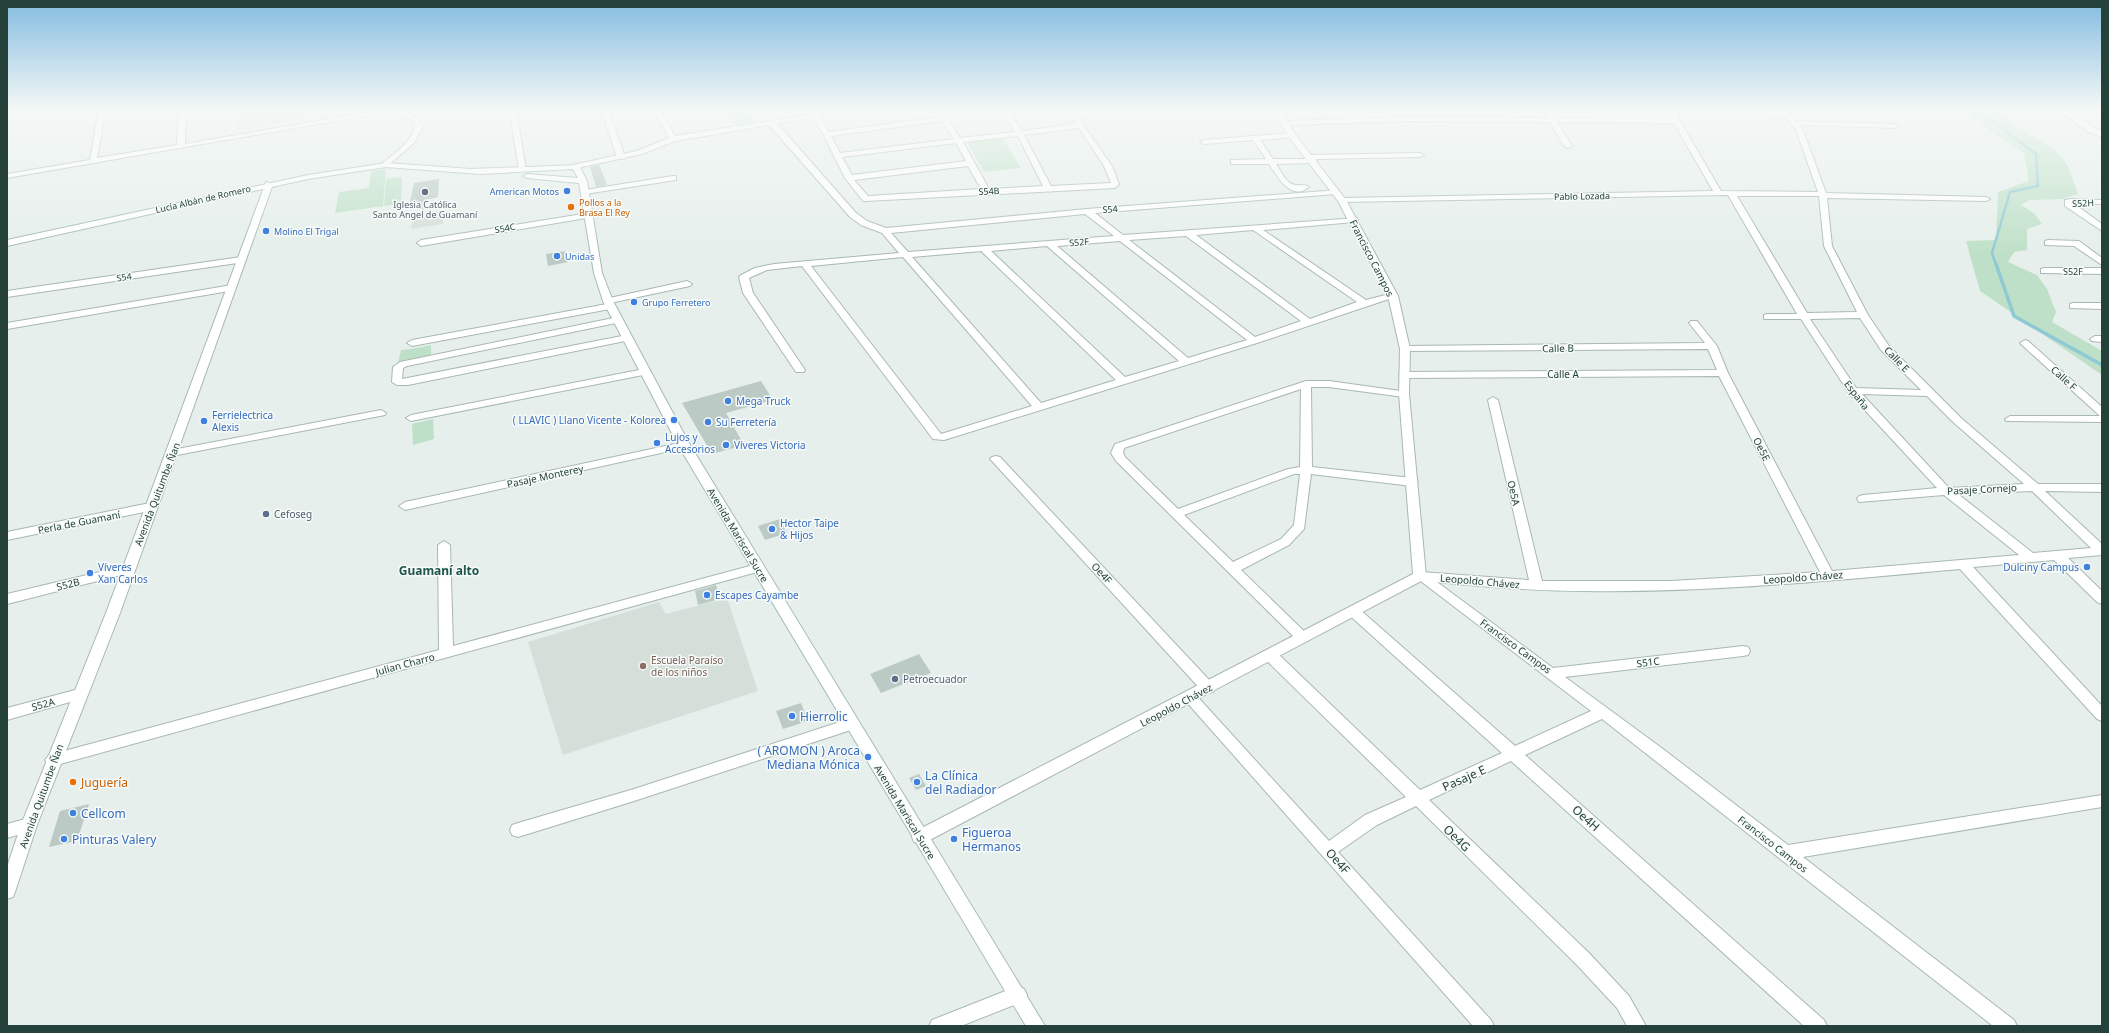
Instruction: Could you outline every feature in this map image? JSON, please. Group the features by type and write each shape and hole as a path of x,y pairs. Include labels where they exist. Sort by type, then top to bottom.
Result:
{"street":[{"path":"93,162 94,157"},
{"path":"7,176 120,157"},
{"path":"386,165 394,157"},
{"path":"521,157 523,169"},
{"name":"Lucía Albán de Romero","path":"472,171 576,167 620,157"},
{"path":"802,157 853,215 864,223 885,231 1038,407"},
{"path":"839,157 849,178 970,163"},
{"path":"967,157 986,191"},
{"path":"1034,157 1048,189"},
{"name":"S54B","path":"849,178 866,199 986,191 1112,186 1115,184 1108,166 1102,157"},
{"path":"1269,157 1289,187 1336,193"},
{"path":"1234,162 1350,157"},
{"path":"1697,157 1718,193"},
{"name":"Calle E","path":"1809,157 1823,194 1828,246 1863,316 1885,348 1930,394 2033,486 2102,551"},
{"name":"Francisco Campos","path":"1311,159 1354,220 1393,296 1405,349 1404,394 1420,576 1603,712 2008,1026"},
{"name":"Lucía Albán de Romero","path":"7,243 269,184 386,165 532,177 584,187 673,178"},
{"name":"Avenida Mariscal Sucre","path":"576,167 584,187 598,273 609,303 644,372 684,445 757,568 1036,1026"},
{"path":"532,177 532,173 538,169"},
{"name":"Avenida Quitumbe Ñan","path":"7,892 29,825 129,569 150,507 172,453 269,184"},
{"name":"Pablo Lozada","path":"1336,193 1731,193 1986,199"},
{"name":"S54","path":"885,231 1088,210 1336,193"},
{"name":"España","path":"1731,193 1804,317 1853,391 1945,490 2031,558"},
{"name":"S52H","path":"2102,202 2068,202 2071,206 2102,228"},
{"path":"1088,210 1254,341"},
{"name":"S54C","path":"420,243 589,215"},
{"name":"S52F","path":"800,370 748,293 744,277 750,273 762,269 807,264 1354,220"},
{"path":"1255,228 1364,303"},
{"path":"1188,234 1308,322"},
{"path":"2048,243 2076,243 2102,262"},
{"path":"1050,244 1186,362"},
{"path":"985,250 1123,381"},
{"name":"S54","path":"7,294 241,260"},
{"path":"807,264 937,437 942,438 1254,341 1364,303 1393,296"},
{"name":"S52F","path":"2044,271 2102,271"},
{"path":"412,343 609,303 687,284"},
{"path":"7,326 232,288"},
{"path":"2073,306 2102,306"},
{"path":"1767,317 1863,316"},
{"path":"618,320 404,364 398,369 397,382 408,382 627,338"},
{"name":"Oe5E","path":"1694,323 1712,346 1723,373 1828,576"},
{"name":"Calle F","path":"2025,343 2102,413"},
{"name":"Calle B","path":"1405,349 1712,346"},
{"path":"411,418 644,372"},
{"name":"Calle A","path":"1404,375 1723,373"},
{"path":"1233,569 1242,562 1285,542 1300,526 1306,470 1306,384"},
{"path":"1303,638 1120,459 1117,452 1119,446 1306,384 1330,384 1404,394"},
{"path":"1853,391 1930,394"},
{"name":"Oe5A","path":"1493,400 1536,585"},
{"path":"172,453 381,413"},
{"path":"2010,419 2102,419"},
{"name":"Pasaje Monterey","path":"405,506 684,445"},
{"name":"Oe4F","path":"996,459 1208,688"},
{"path":"1176,514 1292,470 1306,470 1412,482"},
{"name":"Pasaje Cornejo","path":"1863,499 1945,490 2033,486 2102,488"},
{"name":"Perla de Guamaní","path":"7,536 150,507"},
{"path":"444,545 446,653"},
{"name":"Leopoldo Chávez","path":"920,837 1190,698 1420,576 1489,583 1609,587 1828,576 2102,551"},
{"path":"2058,556 2102,599"},
{"path":"1962,564 2102,715"},
{"name":"Julian Charro","path":"54,760 757,568"},
{"name":"S52B","path":"7,599 129,569"},
{"name":"Oe4H","path":"1353,612 1515,754 1818,1026"},
{"name":"S51C","path":"1552,673 1742,651"},
{"name":"Oe4G","path":"1270,655 1416,799 1584,959 1623,1002 1637,1026"},
{"name":"S52A","path":"7,714 80,694"},
{"name":"Oe4F","path":"1190,698 1486,1026"},
{"name":"Pasaje E","path":"1328,850 1371,820 1603,712"},
{"path":"518,830 634,795 852,724"},
{"path":"1784,853 2102,801"},
{"path":"7,831 29,825"},
{"path":"938,1026 1018,995"}],"shaded area":[{"path":"444,215 443,224 411,229 413,219"},
{"name":"Escuela Paraíso de los niños","path":"727,598 758,691 563,755 528,642 659,602 666,614"}],"green space":[{"path":"976,157 1014,157 1021,168 984,172"},
{"path":"2025,157 2061,157 2072,176 2078,194 2062,199 2029,200 2021,205 2035,214 2042,224 2027,229 2027,250 2014,252 2008,262 2037,275 2047,289 2056,312 2052,322 2102,351 2102,375 1980,291 1966,241 1996,240 1998,192 2029,181"},
{"path":"386,169 383,206 335,213 339,192 369,188 371,171"},
{"path":"402,177 401,204 384,206 386,179"},
{"path":"431,345 431,357 398,363 401,350"},
{"path":"433,419 434,439 413,445 412,424"}],"building":[{"path":"599,165 607,185 596,187 590,167"},
{"name":"Iglesia Católica Santo Angel de Guamaní","path":"439,179 438,197 424,200 423,211 415,201 410,202 414,183"},
{"path":"566,251 568,262 548,266 546,254"},
{"path":"761,381 773,400 726,413 744,445 712,454 682,403"},
{"name":"Hector Taipe & Hijos","path":"780,519 787,533 765,540 758,526"},
{"name":"Escapes Cayambe","path":"716,585 720,599 698,605 695,591"},
{"name":"Petroecuador","path":"919,654 931,673 881,693 870,674"},
{"name":"Hierrolic","path":"801,703 808,721 783,729 776,711"},
{"name":"La Clínica del Radiador","path":"919,774 926,786 916,790 909,778"},
{"path":"89,804 77,841 49,847 60,811"}],"waterway":[{"path":"1996,265 1992,253 2010,192 2038,186 2036,157"},
{"path":"1996,264 2014,316 2102,365"}],"place":[{"name":"American Motos","path":"567,191"},
{"name":"Iglesia Católica Santo Angel de Guamaní","path":"425,192"},
{"name":"Pollos a la Brasa El Rey","path":"571,207"},
{"name":"Molino El Trigal","path":"266,231"},
{"name":"Unidas","path":"557,256"},
{"name":"Grupo Ferretero","path":"634,302"},
{"name":"Mega Truck","path":"728,401"},
{"name":"( LLAVIC ) Llano Vicente - Kolorea","path":"674,420"},
{"name":"Ferrielectrica Alexis","path":"204,421"},
{"name":"Su Ferretería","path":"708,422"},
{"name":"Lujos y Accesorios","path":"657,443"},
{"name":"Víveres Victoria","path":"726,445"},
{"name":"Cefoseg","path":"266,514"},
{"name":"Hector Taipe & Hijos","path":"772,529"},
{"name":"Dulciny Campus","path":"2087,567"},
{"name":"Víveres Xan Carlos","path":"90,573"},
{"name":"Escapes Cayambe","path":"707,595"},
{"name":"Escuela Paraíso de los niños","path":"643,666"},
{"name":"Petroecuador","path":"895,679"},
{"name":"Hierrolic","path":"792,716"},
{"name":"( AROMON ) Aroca Mediana Mónica","path":"868,757"},
{"name":"Juguería","path":"73,782"},
{"name":"La Clínica del Radiador","path":"917,782"},
{"name":"Cellcom","path":"73,813"},
{"name":"Pinturas Valery","path":"64,839"},
{"name":"Figueroa Hermanos","path":"954,839"}],"district":[{"name":"Guamaní alto","path":"439,570"}]}
